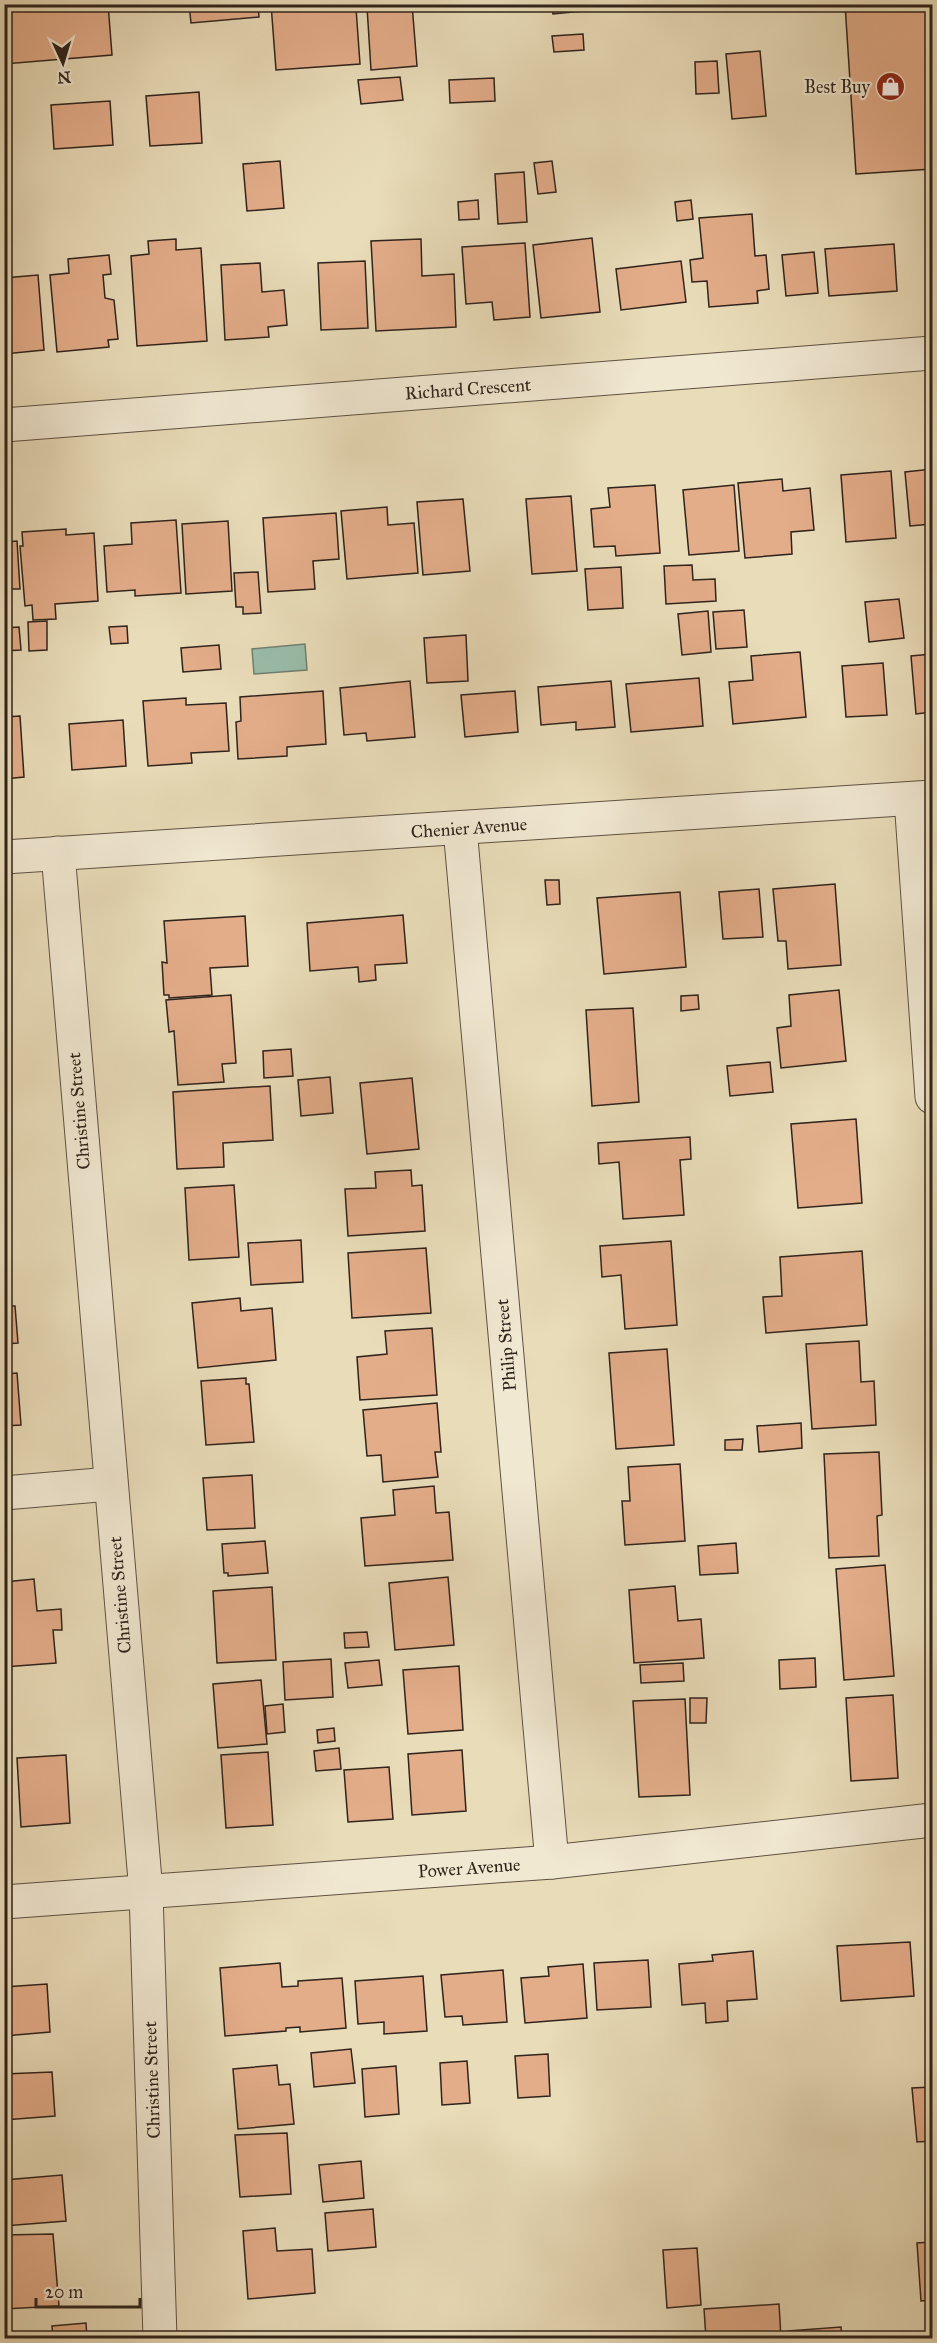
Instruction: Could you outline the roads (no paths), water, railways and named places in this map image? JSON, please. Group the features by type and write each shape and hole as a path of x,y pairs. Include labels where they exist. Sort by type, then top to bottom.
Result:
{"street":[{"name":"Richard Crescent","path":"4,425 933,353"},
{"name":"Chenier Avenue","path":"4,857 922,798"},
{"path":"922,798 933,1097"},
{"name":"Philip Street","path":"460,828 552,1862"},
{"name":"Christine Street","path":"58,853 146,1892 160,2338"},
{"path":"4,1493 110,1484"},
{"name":"Power Avenue","path":"4,1902 552,1862 933,1820"}],"place":[{"name":"Best Buy","path":"891,87"}]}
